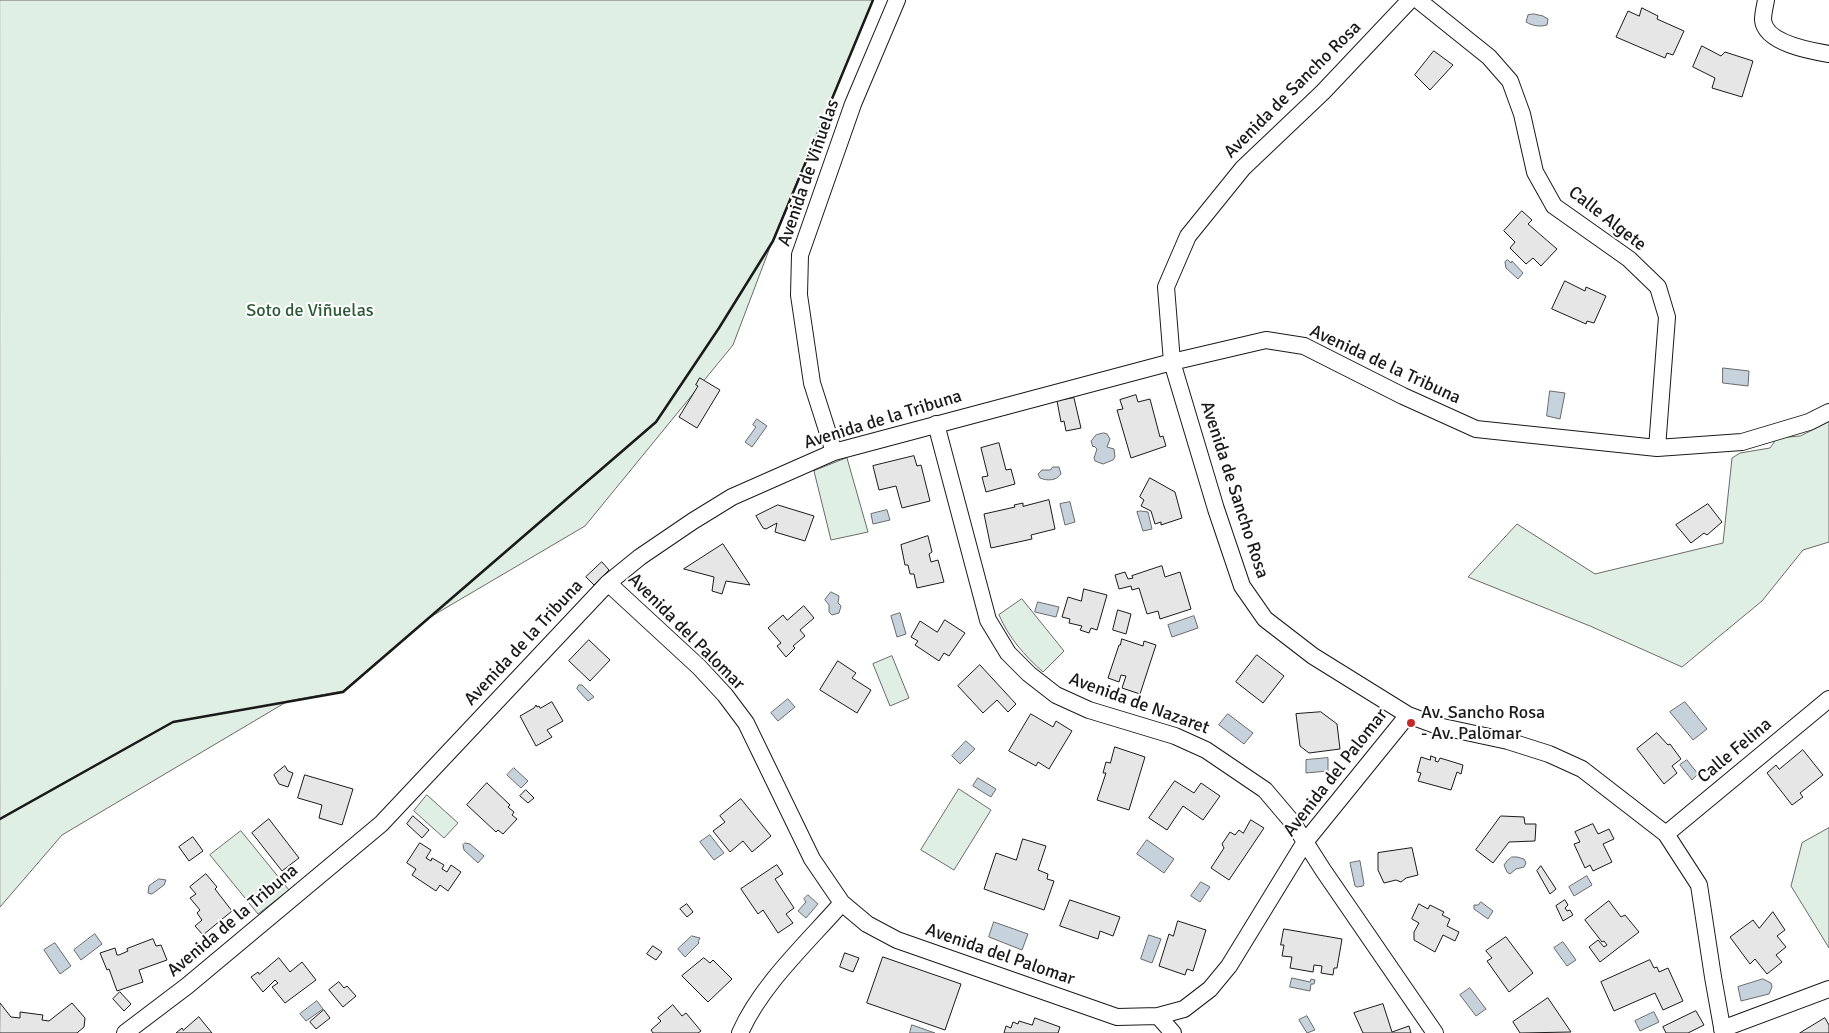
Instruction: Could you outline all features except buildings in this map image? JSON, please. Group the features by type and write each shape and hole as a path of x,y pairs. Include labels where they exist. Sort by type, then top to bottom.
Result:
{"street":[{"name":"Avenida de Viñuelas","path":"834,452 812,383 799,295 800,255 853,104 897,0"},
{"name":"Avenida de Sancho Rosa","path":"1410,0 1323,92 1243,168 1188,236 1166,287 1172,362 1242,586 1265,619 1313,656 1408,715 1438,726 1508,742 1549,754 1582,769 1666,834 1699,885 1723,1031"},
{"name":"Calle Algete","path":"1418,0 1488,57 1510,81 1522,114 1535,172 1554,206 1629,260 1658,286 1667,317 1656,448"},
{"path":"1766,0 1763,21 1768,31 1784,43 1829,54"},
{"name":"Avenida de la Tribuna","path":"125,1033 194,980 381,824 608,583 640,557 693,520 732,497 834,452 1172,362 1266,340 1304,346 1403,396 1476,429 1656,448 1742,442 1809,422 1829,412"},
{"name":"Avenida de Nazaret","path":"936,424 988,620 1008,653 1029,674 1056,695 1089,710 1175,736 1206,750 1265,790 1293,823 1435,1033"},
{"name":"Avenida del Palomar","path":"608,583 699,667 725,695 741,716 812,859 842,903 867,924 897,940 1117,1017 1158,1016 1184,1009 1210,989 1229,966 1305,842 1408,715"},
{"name":"Calle Felina","path":"1666,834 1829,699"},
{"path":"740,1033 761,994 842,903"},
{"path":"1723,1031 1829,989"},
{"path":"1158,1016 1172,1033"}],"green space":[{"name":"Soto de Viñuelas","path":"0,0 873,0 772,242 733,345 585,526 427,619 343,691 288,701 62,835 0,907"},
{"path":"1829,422 1829,542 1803,550 1762,601 1682,667 1590,626 1468,577 1517,524 1595,574 1723,543 1732,458 1740,453 1770,448 1777,438 1800,436"},
{"path":"847,458 868,532 831,540 814,471"},
{"path":"1022,599 1064,651 1043,672 1018,646 1007,631 999,615"},
{"path":"892,656 909,698 890,706 873,664"},
{"path":"959,789 991,810 954,870 921,850"},
{"path":"427,795 458,823 444,838 414,811"},
{"path":"1829,828 1829,948 1791,886 1802,843"},
{"path":"241,831 289,890 258,914 210,855"}],"shaded area":[{"path":"1534,14 1548,19 1547,25 1536,26 1526,22 1528,15"},
{"path":"1508,260 1511,263 1512,261 1523,273 1518,279 1506,268 1505,262"},
{"path":"1723,368 1749,371 1748,386 1723,383"},
{"path":"1550,391 1565,393 1560,419 1547,416"},
{"path":"757,419 767,426 752,447 745,442 756,427 753,425"},
{"path":"1104,433 1110,439 1107,447 1114,449 1115,457 1113,460 1103,464 1095,461 1097,449 1093,447 1091,441 1096,435"},
{"path":"1053,467 1059,467 1061,474 1057,478 1046,480 1040,478 1038,474 1042,470 1050,470"},
{"path":"1070,502 1075,522 1065,525 1060,504"},
{"path":"887,510 890,520 873,524 871,514"},
{"path":"1137,512 1148,512 1152,529 1143,531"},
{"path":"831,592 839,596 838,603 841,606 839,613 832,615 829,612 829,605 825,600"},
{"path":"1038,602 1059,607 1056,617 1035,612"},
{"path":"900,613 906,634 897,637 891,616"},
{"path":"1194,616 1198,628 1172,637 1168,625"},
{"path":"579,685 582,685 594,697 588,701 577,689"},
{"path":"788,699 795,707 778,721 771,713"},
{"path":"1685,702 1707,729 1693,740 1670,712"},
{"path":"1228,714 1253,733 1244,744 1219,725"},
{"path":"966,741 975,749 960,764 952,756"},
{"path":"1328,758 1328,771 1306,773 1306,760"},
{"path":"1687,760 1698,774 1692,780 1680,765"},
{"path":"514,768 528,781 521,788 507,775"},
{"path":"978,778 996,789 991,797 973,786"},
{"path":"710,835 724,853 714,860 700,842"},
{"path":"1147,840 1174,859 1164,873 1137,854"},
{"path":"465,843 470,844 484,856 478,863 464,850 463,845"},
{"path":"1512,857 1524,859 1526,863 1524,867 1516,869 1510,874 1504,865"},
{"path":"1360,861 1364,884 1357,887 1355,886 1350,863"},
{"path":"1587,876 1592,885 1574,896 1569,887"},
{"path":"159,879 166,880 164,885 152,894 148,893 149,886"},
{"path":"1201,882 1210,887 1200,902 1191,896"},
{"path":"808,895 818,904 806,918 798,911 806,902 804,899"},
{"path":"1481,902 1493,911 1488,919 1474,909 1474,905 1478,905"},
{"path":"994,922 1028,934 1022,950 989,937"},
{"path":"95,934 102,944 81,960 74,950"},
{"path":"1149,935 1161,939 1152,963 1141,959"},
{"path":"692,936 700,938 699,943 685,957 678,949"},
{"path":"1563,942 1576,960 1567,966 1554,948"},
{"path":"55,943 71,966 60,974 44,950"},
{"path":"1292,978 1310,982 1311,979 1315,980 1314,984 1311,984 1310,991 1290,987"},
{"path":"1763,979 1771,983 1772,987 1769,994 1741,1001 1738,987"},
{"path":"1470,988 1486,1009 1476,1016 1460,995"},
{"path":"317,1001 323,1009 306,1021 300,1014"},
{"path":"1654,1012 1659,1022 1640,1031 1635,1021"},
{"path":"1307,1016 1315,1030 1307,1033 1299,1020"},
{"path":"912,1025 935,1033 910,1033"}],"wall":[{"path":"0,819 173,722 343,692 656,422 719,328 773,241 873,0"}],"place":[{"name":"Av. Sancho Rosa - Av. Palomar","path":"1411,723"}]}
